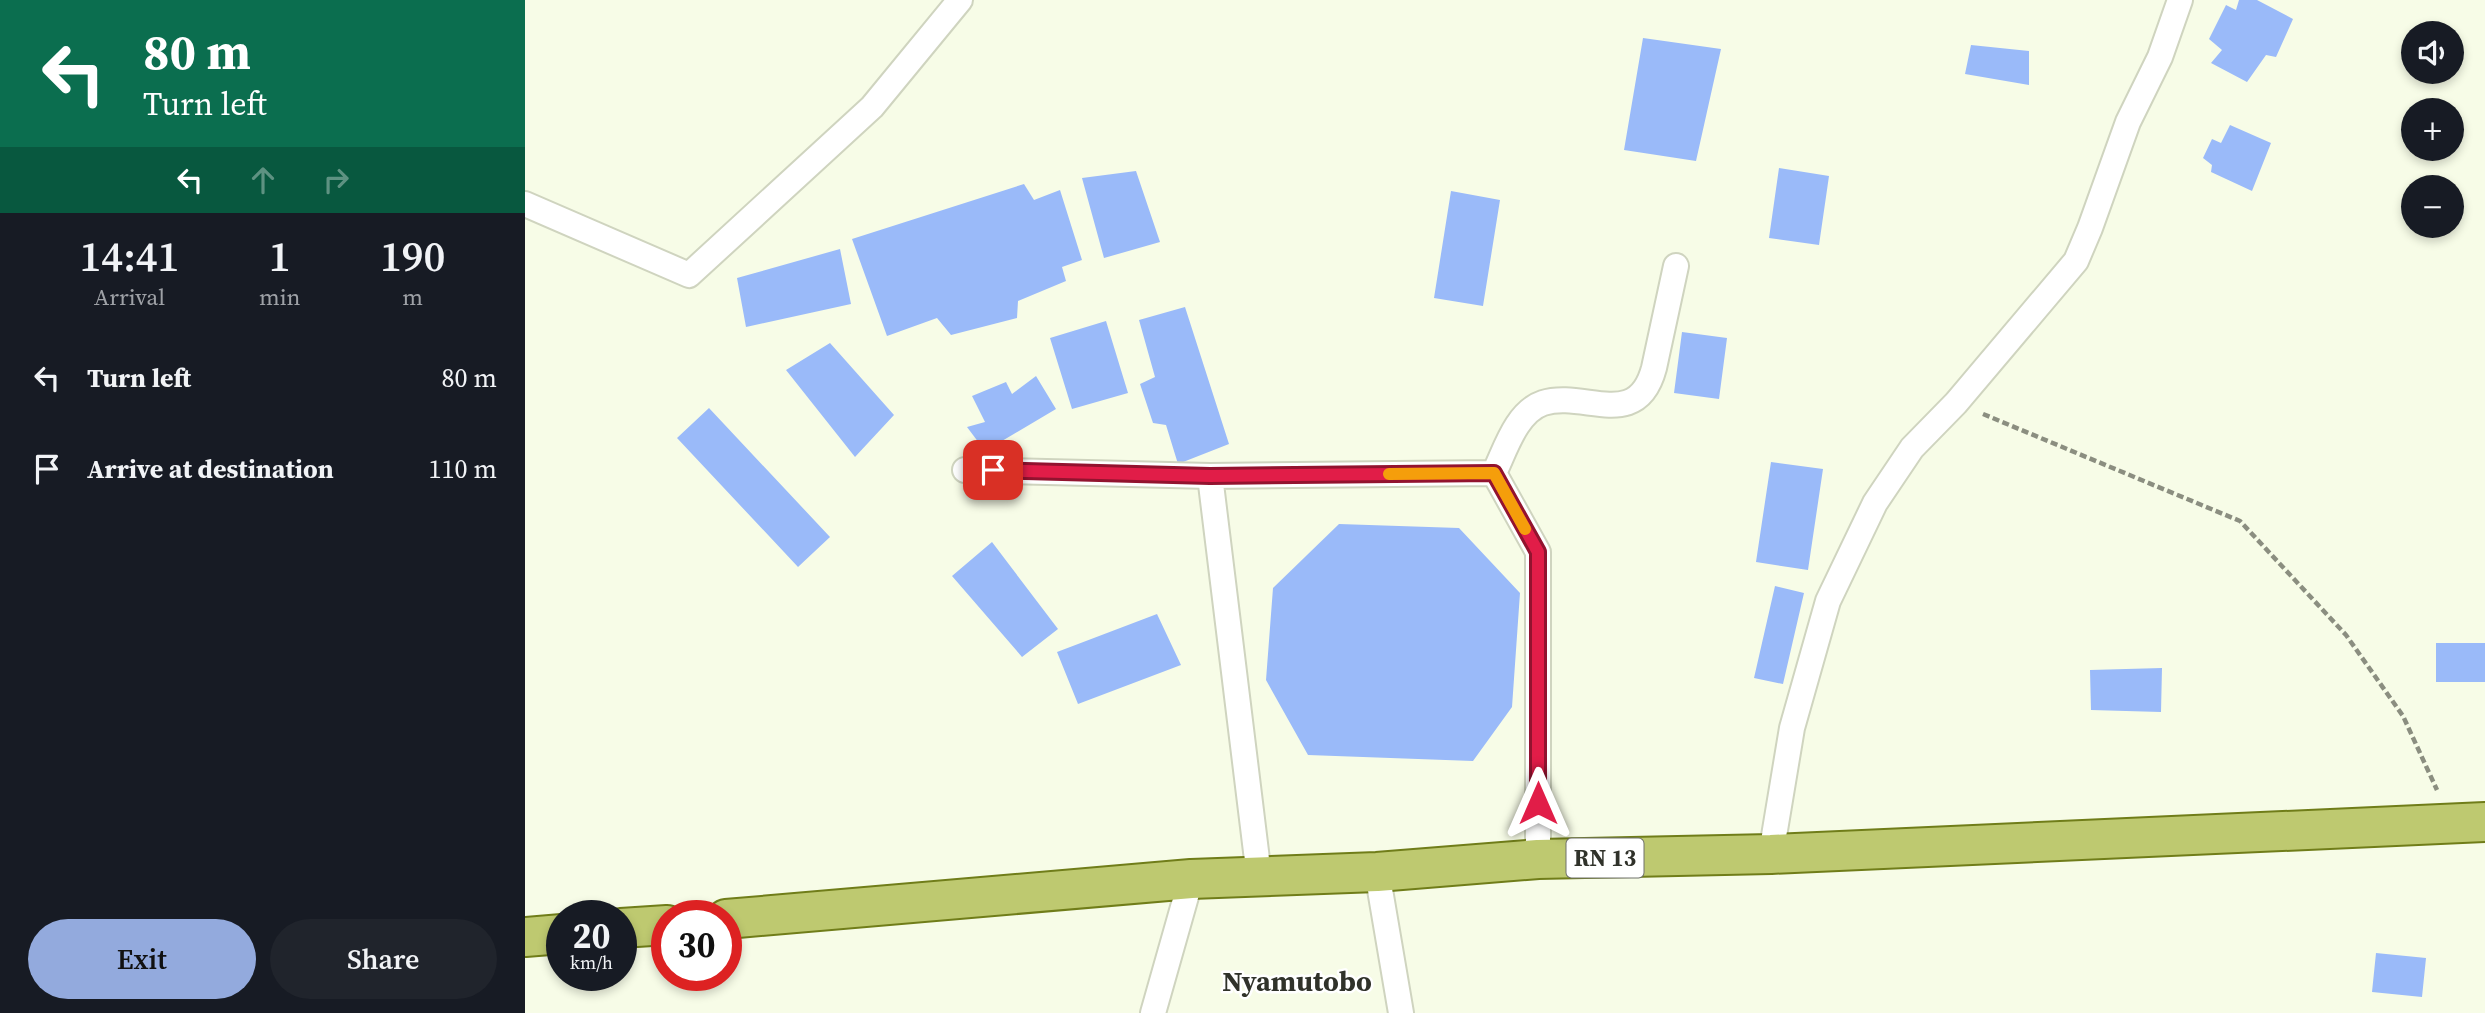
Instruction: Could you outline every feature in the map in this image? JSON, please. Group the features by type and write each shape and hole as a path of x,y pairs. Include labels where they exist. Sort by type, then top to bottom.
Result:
{"main road":[{"name":"RN 13","path":"742,918 1191,879 1377,872 1538,859 1771,854 2468,822"},
{"path":"525,937 546,935"}],"street":[{"path":"525,204 689,275 872,107 960,0"},
{"path":"1771,854 1792,728 1828,601 1875,503 1912,448 1956,402 2076,261 2127,122 2160,57 2179,0"},
{"path":"1494,473 1515,429 1526,414 1542,403 1565,401 1614,404 1634,400 1644,393 1654,368 1676,266"},
{"path":"965,470 1210,476 1494,473"},
{"path":"1494,473 1538,552 1538,859"},
{"path":"1210,476 1259,876"},
{"path":"1377,872 1401,1013"},
{"path":"1153,1013 1191,879"}],"path":[{"path":"1956,402 2240,521 2346,635 2403,716 2468,822"}],"building":[{"path":"2239,0 2257,0 2293,19 2276,57 2266,55 2247,82 2211,63 2222,50 2209,39 2226,5 2236,10"},
{"path":"1643,38 1721,49 1696,161 1624,150"},
{"path":"1971,45 2029,51 2029,85 1965,74"},
{"path":"2230,125 2271,143 2252,191 2211,172 2212,165 2203,158 2212,139 2221,143"},
{"path":"1779,168 1829,176 1819,245 1769,238"},
{"path":"1136,171 1160,242 1104,258 1082,178"},
{"path":"1024,184 1034,200 1060,190 1082,260 1062,267 1066,281 1018,301 1017,318 951,335 937,318 887,336 852,239"},
{"path":"1451,191 1500,200 1483,306 1434,298"},
{"path":"840,249 851,304 746,327 737,278"},
{"path":"1185,307 1229,444 1178,464 1166,425 1153,423 1140,384 1155,377 1139,320"},
{"path":"1106,321 1128,393 1072,409 1050,338"},
{"path":"1682,332 1727,338 1719,399 1674,393"},
{"path":"830,343 894,415 855,457 786,370"},
{"path":"1036,376 1056,409 985,451 967,427 985,422 972,396 1006,382 1012,394"},
{"path":"709,408 830,537 798,567 677,438"},
{"path":"1771,462 1823,469 1808,570 1756,562"},
{"path":"1339,524 1459,528 1520,593 1512,707 1473,761 1308,755 1266,680 1273,588"},
{"path":"992,542 1058,629 1022,657 952,576"},
{"path":"1775,586 1804,593 1783,684 1754,678"},
{"path":"1157,614 1181,665 1078,704 1057,652"},
{"path":"2436,643 2485,643 2485,682 2436,682"},
{"path":"2162,668 2161,712 2091,710 2090,670"},
{"path":"2376,953 2426,958 2422,997 2372,992"}],"slow traffic":[{"path":"1389,474 1494,473 1525,529"}],"district":[{"name":"Nyamutobo","path":"1297,981"}],"route":[{"path":"993,470 1210,476 1494,473 1538,552 1538,803"}]}
